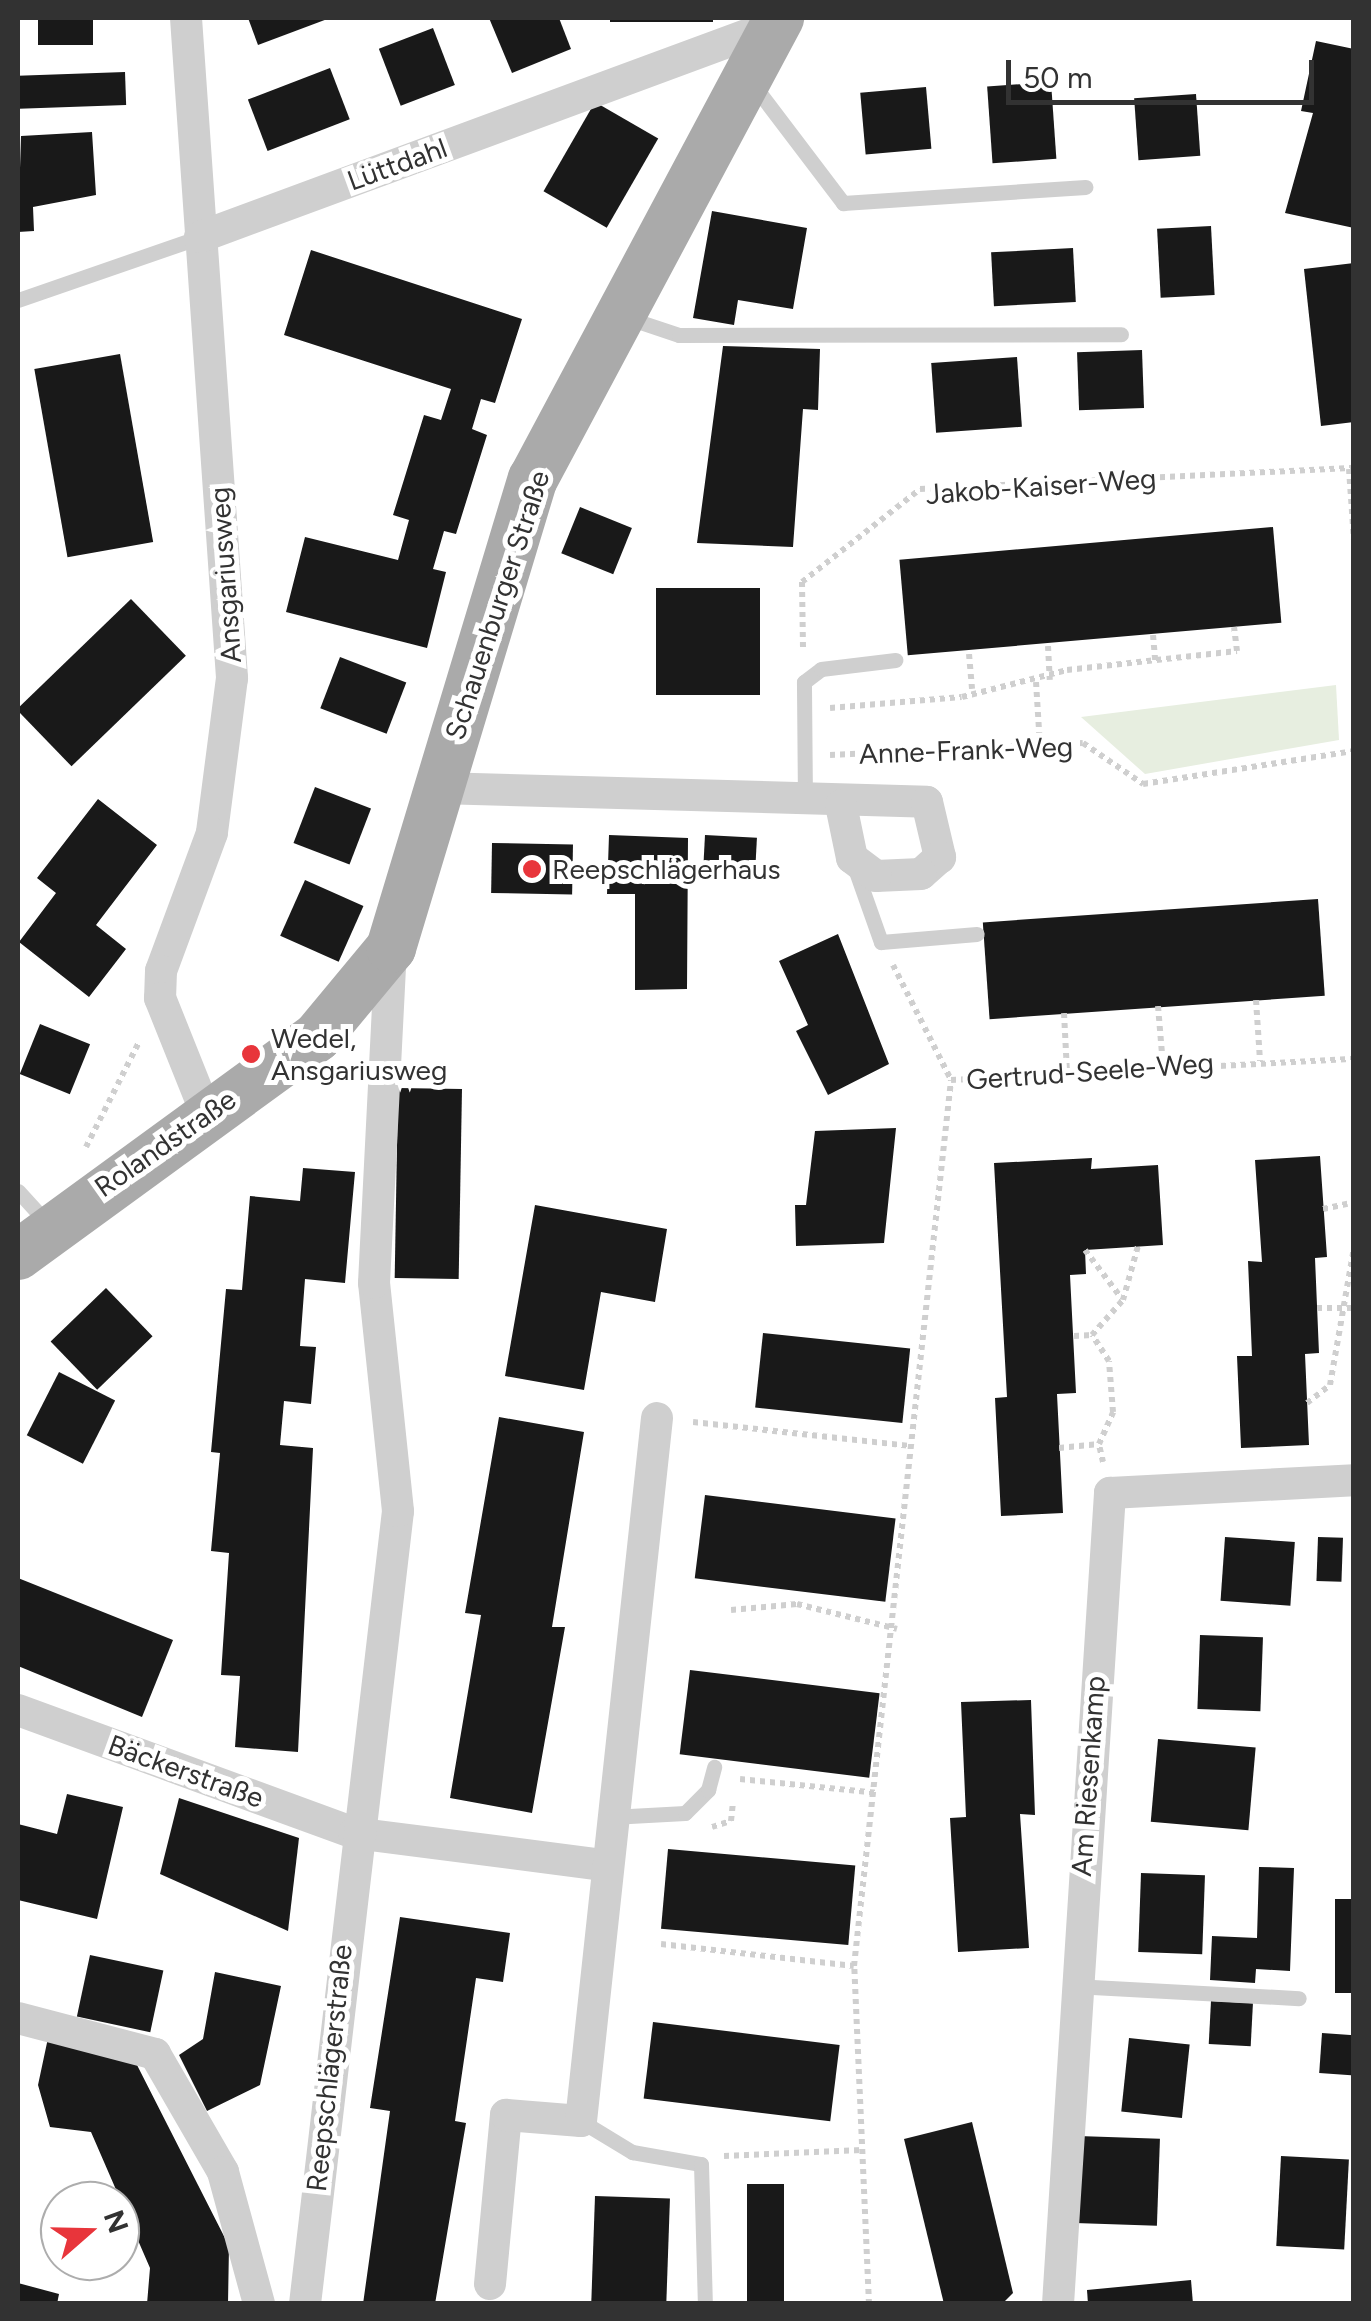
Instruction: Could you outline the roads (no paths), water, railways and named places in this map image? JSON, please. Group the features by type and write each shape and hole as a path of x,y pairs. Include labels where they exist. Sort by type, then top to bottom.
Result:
{"main road":[{"name":"Schauenburger Straße","path":"318,1037 391,948 533,480 750,80 777,21"},
{"name":"Rolandstraße","path":"28,1223 206,1113 318,1037"}],"street":[{"name":"Ansgariusweg","path":"186,18 232,678 212,833 161,971 160,998 206,1113"},
{"name":"Lüttdahl","path":"200,237 777,21"},
{"path":"438,788 805,804 927,802 940,828 940,857 921,874 876,876 852,858 842,805"},
{"name":"Reepschlägerstraße","path":"305,2304 354,1832 398,1511 388,1386 374,1282 391,948"},
{"path":"490,2284 506,2115 581,2121 608,1816 657,1418"},
{"name":"Am Riesenkamp","path":"1058,2304 1072,1986 1110,1492 1354,1480"},
{"name":"Bäckerstraße","path":"18,1710 354,1832"},
{"path":"354,1832 604,1865"},
{"path":"18,2018 155,2054 223,2172 259,2304"}],"lane":[{"path":"750,80 843,204 1085,187"},
{"name":"Lüttdahl","path":"18,300 200,237"},
{"path":"620,315 679,334 1121,334"},
{"path":"805,804 804,682 822,669 895,660"},
{"path":"852,858 881,942 977,934"},
{"path":"608,1816 686,1813 708,1790 714,1767"},
{"path":"1072,1986 1299,1998"},
{"path":"581,2121 632,2152 701,2164 705,2303"}],"place":[{"name":"Reepschlägerhaus","path":"532,869"},
{"name":"Wedel, Ansgariusweg","path":"251,1054"}]}
